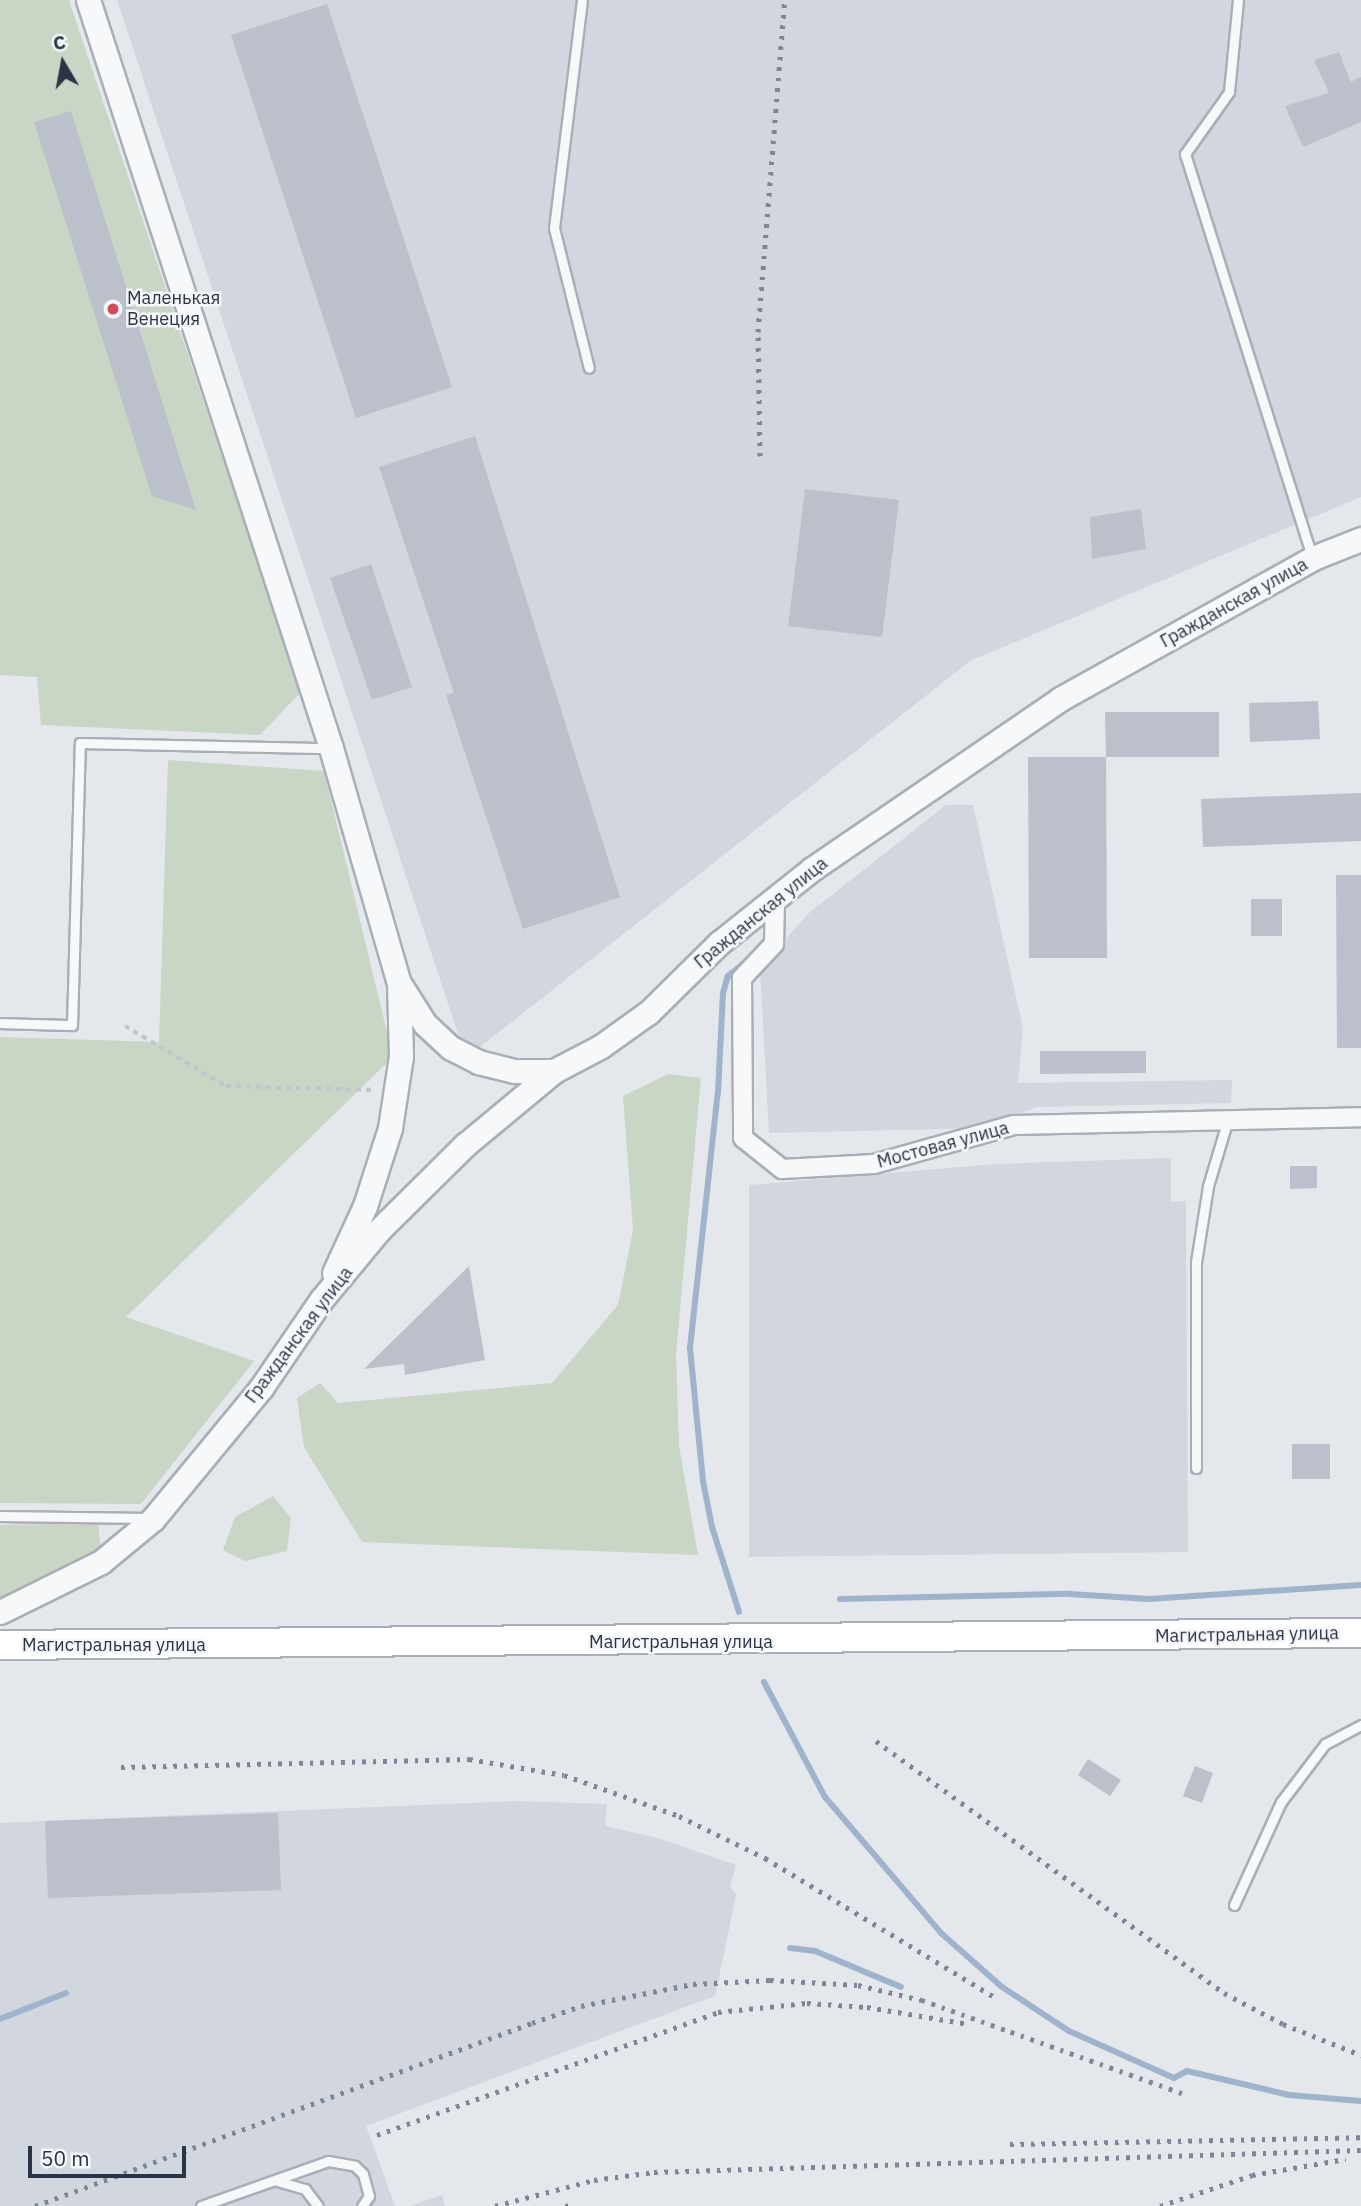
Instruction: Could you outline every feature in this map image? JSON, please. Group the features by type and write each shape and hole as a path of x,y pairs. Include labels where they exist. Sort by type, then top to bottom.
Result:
{"main road":[{"name":"Магистральная улица","path":"0,1645 879,1640 1361,1633"}],"street":[{"path":"88,0 331,748 399,983 401,1056 390,1128 365,1206 321,1300"},
{"name":"Гражданская улица","path":"0,1612 101,1562 153,1518 261,1388 321,1300 380,1229 465,1145 554,1071 600,1047 649,1012 719,943 775,901 811,869 1060,699 1313,558 1361,539"},
{"name":"Мостовая улица","path":"775,901 774,944 742,978 743,1138 782,1169 874,1164 1014,1125 1361,1117"},
{"path":"399,983 425,1024 451,1048 503,1068 554,1071"}],"lane":[{"path":"582,0 554,228 589,368"},
{"path":"1238,0 1229,92 1185,154 1313,558"},
{"path":"0,1023 72,1025 80,743 331,748"},
{"path":"1196,1468 1196,1262 1208,1186 1228,1119"},
{"path":"0,1516 153,1518"},
{"path":"1234,1905 1281,1802 1325,1744 1361,1725"},
{"path":"201,2206 312,2165 342,2162 355,2166 368,2183 369,2196 362,2206"},
{"path":"265,2182 295,2183 318,2206"}],"path":[{"path":"125,1027 226,1086 396,1091"}],"shaded area":[{"path":"117,0 1361,0 1361,497 970,661 466,1058"},
{"path":"946,805 973,805 1023,1029 1018,1083 1232,1080 1231,1103 1036,1107 986,1128 769,1133 760,968 809,913"},
{"path":"1171,1158 1171,1202 1186,1201 1188,1552 749,1557 749,1185 995,1164"},
{"path":"515,1801 607,1804 605,1826 658,1838 736,1865 730,1887 736,1895 715,1996 366,2126 395,2206 0,2206 0,1823"},
{"path":"442,2195 445,2206 410,2206"}],"green space":[{"path":"0,0 69,0 301,692 260,735 41,725 37,677 0,675"},
{"path":"168,760 324,771 393,1057 126,1317 254,1361 141,1504 0,1503 0,1037 159,1042"},
{"path":"668,1074 701,1078 676,1354 679,1446 698,1555 362,1542 304,1447 297,1398 320,1383 338,1403 552,1383 618,1305 633,1230 623,1096"},
{"path":"273,1496 291,1518 287,1551 245,1561 223,1550 235,1517"},
{"path":"98,1523 101,1551 0,1599 0,1525"}],"building":[{"path":"327,4 452,387 356,418 231,35"},
{"path":"1339,52 1351,82 1361,77 1361,122 1303,147 1285,106 1329,93 1314,60"},
{"name":"Маленькая Венеция","path":"71,111 196,510 152,496 34,122"},
{"path":"475,436 620,897 523,929 446,695 454,693 379,467"},
{"path":"805,489 899,500 882,637 788,626"},
{"path":"1141,509 1146,549 1092,559 1090,517"},
{"path":"371,564 412,687 372,700 330,578"},
{"path":"1318,701 1320,739 1250,742 1249,703"},
{"path":"1105,712 1219,712 1219,757 1106,757"},
{"path":"1028,757 1106,757 1107,958 1029,958"},
{"path":"1361,793 1361,841 1203,847 1201,799"},
{"path":"1336,875 1361,875 1361,1048 1337,1048"},
{"path":"1251,899 1282,899 1282,936 1251,936"},
{"path":"1040,1051 1146,1051 1146,1073 1040,1074"},
{"path":"1290,1166 1317,1166 1317,1188 1290,1189"},
{"path":"469,1266 485,1360 405,1375 404,1364 364,1369"},
{"path":"1292,1444 1330,1444 1330,1479 1292,1479"},
{"path":"1088,1759 1121,1780 1110,1796 1078,1775"},
{"path":"1195,1766 1213,1773 1202,1803 1183,1796"},
{"path":"278,1813 281,1890 48,1898 45,1821"}],"waterway":[{"path":"739,1612 712,1527 703,1481 690,1348 718,1092 723,993 728,976 749,959"},
{"path":"840,1599 1069,1594 1149,1599 1361,1585"},
{"path":"764,1682 825,1797 941,1933 1002,1987 1069,2031 1174,2078 1187,2071 1289,2095 1361,2101"},
{"path":"790,1948 815,1951 901,1987"},
{"path":"0,2019 66,1993"}],"railway":[{"path":"760,456 758,332 785,0"},
{"path":"876,1741 1224,1993 1283,2024 1361,2055"},
{"path":"121,1767 469,1759 564,1775 679,1816 765,1858 993,1996"},
{"path":"35,2206 581,2006 693,1984 770,1980 858,1985 922,2000 1182,2093"},
{"path":"377,2135 718,2012 807,2003 867,2007 969,2024"},
{"path":"1010,2144 1361,2137"},
{"path":"495,2206 594,2180 654,2172 1361,2150"},
{"path":"1160,2206 1252,2175 1346,2159"},
{"path":"565,2206 572,2205"}],"place":[{"name":"Маленькая Венеция","path":"113,309"}]}
